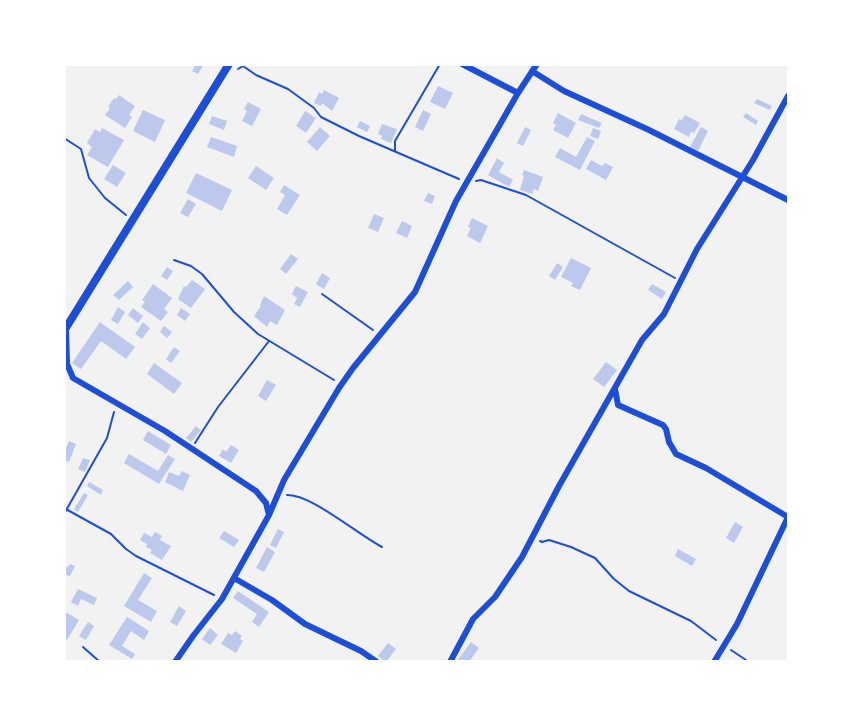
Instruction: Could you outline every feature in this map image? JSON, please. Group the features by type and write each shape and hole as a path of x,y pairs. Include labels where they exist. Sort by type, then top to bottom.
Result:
{"street":[{"path":"462,64 518,93"},
{"path":"175,662 222,599 269,515 284,480 341,385 416,292 466,182 537,64"},
{"path":"232,68 65,329 67,364 73,378 192,448 256,491 266,503 269,515"},
{"path":"532,71 564,91 647,129 789,200"},
{"path":"450,662 471,622 495,597 522,557 559,486 642,340 664,314 697,249 789,96"},
{"path":"615,389 618,405 663,425 676,454 706,468 788,517 714,662"},
{"path":"234,578 272,600 305,624 361,651 377,662"}],"path":[{"path":"395,152 395,141 440,64"},
{"path":"232,68 243,66 256,75 288,89 314,108 321,117 395,152 466,182 481,180 526,195 680,280"},
{"path":"64,138 81,149 89,178 105,198 133,221"},
{"path":"174,260 191,266 202,274 234,312 258,334 341,385"},
{"path":"322,294 380,335"},
{"path":"192,448 218,406 269,341"},
{"path":"64,514 111,428 115,401"},
{"path":"276,499 289,494 308,500 366,539 382,547"},
{"path":"66,508 111,534 136,556 222,599"},
{"path":"534,535 542,542 549,540 595,558 614,579 629,591 691,621 749,662"},
{"path":"83,647 100,662"}],"building":[{"path":"196,64 204,64 198,74 192,71"},
{"path":"438,86 453,93 445,109 430,102"},
{"path":"324,90 339,98 332,111 322,103 321,106 314,103 319,92 322,94"},
{"path":"119,95 135,106 129,115 132,117 125,128 105,115 114,98 116,99"},
{"path":"757,99 772,106 770,110 754,103"},
{"path":"248,102 261,109 252,126 242,121"},
{"path":"143,110 165,120 155,142 133,131"},
{"path":"423,110 431,114 423,131 415,127"},
{"path":"305,111 316,118 306,133 296,126"},
{"path":"558,113 576,123 568,138 553,130 556,125 553,123"},
{"path":"746,113 758,121 756,125 743,117"},
{"path":"581,114 602,123 599,128 578,120"},
{"path":"685,115 700,123 689,137 674,129 679,119 682,120"},
{"path":"212,116 227,121 224,130 209,124"},
{"path":"360,121 370,126 367,132 357,127"},
{"path":"382,124 397,129 391,143 381,139 382,136 378,134"},
{"path":"320,127 330,136 317,151 307,142"},
{"path":"525,127 531,130 523,146 517,143"},
{"path":"701,127 708,131 698,151 690,147"},
{"path":"102,128 124,140 108,167 87,155 92,147 87,143 95,129 100,132"},
{"path":"593,128 601,131 598,139 590,136"},
{"path":"211,137 237,146 234,157 207,147"},
{"path":"587,137 595,141 580,170 555,157 560,148 576,157"},
{"path":"497,158 504,163 499,172 513,180 509,187 488,175"},
{"path":"591,160 602,166 605,163 613,167 606,180 586,169"},
{"path":"113,165 126,173 117,187 104,179"},
{"path":"256,166 274,178 266,190 248,178"},
{"path":"524,170 543,177 538,191 534,189 532,194 520,190"},
{"path":"196,173 232,190 222,211 186,193"},
{"path":"284,185 300,195 287,215 277,209 285,195 280,192"},
{"path":"428,193 435,196 432,204 424,201"},
{"path":"188,199 196,204 188,217 180,213"},
{"path":"374,214 384,218 378,232 368,228"},
{"path":"472,218 488,226 480,243 467,236"},
{"path":"402,221 412,226 407,238 396,233"},
{"path":"291,254 298,259 286,274 280,269"},
{"path":"571,258 591,268 580,290 571,286 573,283 561,277"},
{"path":"557,263 563,267 555,280 549,276"},
{"path":"167,267 173,271 167,280 161,276"},
{"path":"322,273 330,278 324,289 316,284"},
{"path":"192,280 205,289 191,308 178,299 184,286 186,287"},
{"path":"128,281 133,287 119,300 113,295"},
{"path":"153,284 172,298 164,309 168,312 161,321 141,307 145,302 142,300"},
{"path":"652,284 666,292 662,299 648,290"},
{"path":"296,286 308,292 300,307 294,304 297,298 292,294"},
{"path":"264,296 285,310 277,325 270,321 267,327 254,316"},
{"path":"118,307 125,312 118,324 111,320"},
{"path":"133,308 143,316 138,323 128,315"},
{"path":"181,308 190,314 185,321 177,315"},
{"path":"100,322 135,347 126,359 101,341 81,369 72,363"},
{"path":"143,322 150,328 142,339 135,334"},
{"path":"164,326 172,332 167,338 160,332"},
{"path":"174,347 180,351 171,363 166,359"},
{"path":"606,362 617,370 604,387 593,379"},
{"path":"154,363 182,383 174,394 147,374"},
{"path":"267,380 276,385 266,401 258,396"},
{"path":"196,426 201,430 191,442 186,438"},
{"path":"148,431 171,445 166,454 143,440"},
{"path":"69,441 76,444 69,462 64,460 64,453"},
{"path":"231,445 239,450 231,463 219,456 223,449 226,452"},
{"path":"129,454 158,471 168,455 175,459 159,484 124,463"},
{"path":"83,458 90,460 85,472 78,469"},
{"path":"182,471 190,475 183,491 165,482 169,472 179,476"},
{"path":"89,482 103,490 101,495 87,486"},
{"path":"84,493 88,495 78,512 74,509"},
{"path":"735,522 743,527 734,543 726,538"},
{"path":"278,529 284,532 276,548 270,545"},
{"path":"224,531 239,540 234,547 219,538"},
{"path":"155,532 162,536 160,540 171,546 162,560 150,553 152,550 140,540 144,533 152,537"},
{"path":"267,547 275,552 264,572 256,568"},
{"path":"678,549 696,559 692,566 675,556"},
{"path":"70,564 75,566 70,576 64,574 64,566 68,567"},
{"path":"144,573 152,578 138,600 157,611 151,622 124,606"},
{"path":"78,589 97,598 94,605 81,599 78,606 71,602"},
{"path":"238,591 269,612 259,627 252,622 257,614 233,598"},
{"path":"179,606 186,611 177,626 170,622"},
{"path":"64,611 79,620 67,640 64,638"},
{"path":"127,617 149,631 144,640 131,631 122,646 135,654 132,659 109,645"},
{"path":"88,622 94,626 86,640 79,636"},
{"path":"210,628 218,635 210,645 202,639"},
{"path":"235,631 242,636 240,639 243,641 236,653 221,644 228,633 232,635"},
{"path":"471,642 479,648 469,662 456,662"},
{"path":"388,643 396,649 386,662 378,656"}]}
